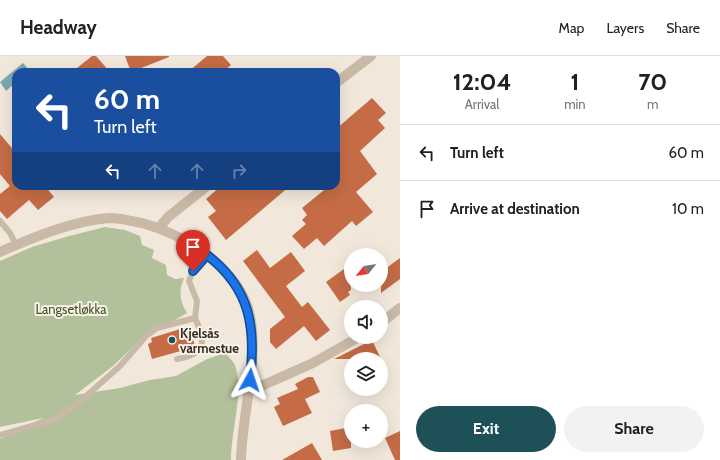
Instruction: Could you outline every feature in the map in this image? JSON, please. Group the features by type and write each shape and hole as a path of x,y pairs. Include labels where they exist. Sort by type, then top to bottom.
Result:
{"street":[{"path":"340,80 371,56"},
{"path":"159,228 168,218 202,190"},
{"path":"0,252 57,230 111,218 126,219 159,228 193,245 215,261 234,282 246,302 250,315 252,334 251,368 242,443 242,460"},
{"path":"388,317 400,308"},
{"path":"248,392 313,363 347,344"}],"lane":[{"path":"0,221 10,233 16,245"},
{"path":"177,359 189,357 197,353 200,349 202,334 195,318 197,301 189,281 193,271 207,255"},
{"path":"0,435 53,420 64,414 120,366 146,336 157,328 195,318"}],"green space":[{"name":"Langsetløkka","path":"105,227 125,230 140,236 142,245 154,250 152,258 166,265 167,275 175,279 184,278 180,292 183,305 187,313 138,342 113,366 75,395 120,388 150,380 176,376 207,359 225,353 232,360 235,366 238,379 231,460 0,460 0,439 43,418 0,427 0,261 32,247"}],"water":[{"path":"23,63 27,68 17,68"},
{"path":"12,72 12,86 6,91 0,82"}],"building":[{"path":"92,56 96,56 106,68 77,68"},
{"path":"125,56 169,56 141,68 130,68"},
{"path":"207,56 223,56 231,65 228,68 193,68"},
{"path":"372,98 386,113 378,120 385,128 360,151 377,174 356,192 373,212 356,226 352,221 324,246 317,238 304,249 292,236 306,224 302,220 307,215 302,208 324,190 340,190 340,126"},
{"path":"0,134 12,148 12,190 48,190 54,197 38,210 29,200 7,219 0,211 0,194 10,186 0,174"},
{"path":"216,190 285,190 226,240 208,217 216,211 206,199"},
{"path":"257,250 270,268 291,252 305,271 286,286 302,307 308,302 330,330 316,341 304,326 276,349 270,342 270,329 285,317 243,261"},
{"path":"400,258 400,279 388,288 388,267"},
{"path":"344,269 344,292 348,292 350,295 340,302 326,282"},
{"name":"Kjelsås varmestue","path":"190,326 195,347 152,359 148,344 152,342 151,338"},
{"path":"364,344 374,344 378,352 348,352"},
{"path":"344,354 344,359 334,359"},
{"path":"308,377 313,377 320,392 305,399 312,413 283,426 274,407 280,404 277,398 298,389 295,384"},
{"path":"344,428 344,448 351,448 333,451 330,431"},
{"path":"400,431 400,460 395,460 388,445 388,437"},
{"path":"312,443 322,460 282,460"}],"place":[{"name":"Kjelsås varmestue","path":"172,340"}],"route":[{"path":"193,271 207,255 215,261 234,282 246,302 250,315 252,334 250,380"}]}
